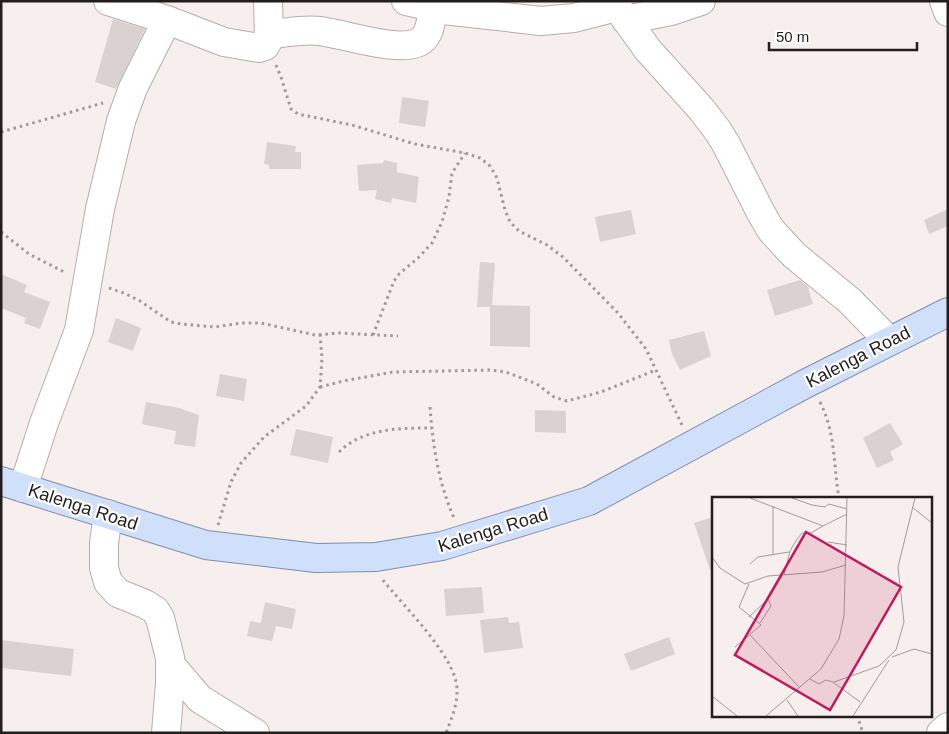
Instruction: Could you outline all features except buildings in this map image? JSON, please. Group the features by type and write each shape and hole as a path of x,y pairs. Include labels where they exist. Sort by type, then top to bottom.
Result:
{"main road":[{"name":"Kalenga Road","path":"12,484 211,546 316,558 366,558 442,546 589,501 805,384 948,312"}],"street":[{"path":"108,1 167,20 224,42 259,48 268,39 318,31 407,46 420,42 426,36 430,29 433,8"},
{"path":"268,1 268,39"},
{"path":"406,1 433,8 489,8 541,21 574,18 618,9 671,11 701,1"},
{"path":"944,1 948,12"},
{"path":"618,9 648,50 702,110 718,131 771,230 794,256 850,301 889,342"},
{"path":"12,484 44,423 79,330 108,169 121,121 131,95 167,20"},
{"path":"108,514 104,543 104,568 108,582 118,593 155,610 160,618 170,664 166,733"},
{"path":"170,664 200,699 255,733"},
{"path":"941,733 948,727"}],"path":[{"path":"268,39 291,109 298,114 352,125 415,144 465,153 480,158 490,166 497,178 510,222 518,231 547,245 563,256 618,313 646,349 691,445"},
{"path":"1,132 131,95"},
{"path":"373,335 394,280 398,274 432,244 442,222 449,198 452,172 465,153"},
{"path":"1,232 29,254 88,284 124,293 140,301 171,322 214,327 242,323 261,323 320,334 398,336"},
{"path":"211,546 231,482 241,463 264,437 306,406 320,387 322,358 320,334"},
{"path":"320,387 393,372 490,370 506,372 537,384 554,397 567,401 601,392 656,370"},
{"path":"805,384 820,402 828,418 834,442 835,476 840,497"},
{"path":"430,407 438,473 443,491 454,518 467,539"},
{"path":"339,452 355,439 376,432 432,428"},
{"path":"366,558 433,639 453,670 458,690 453,715 446,733"},
{"path":"857,716 863,733"}]}
